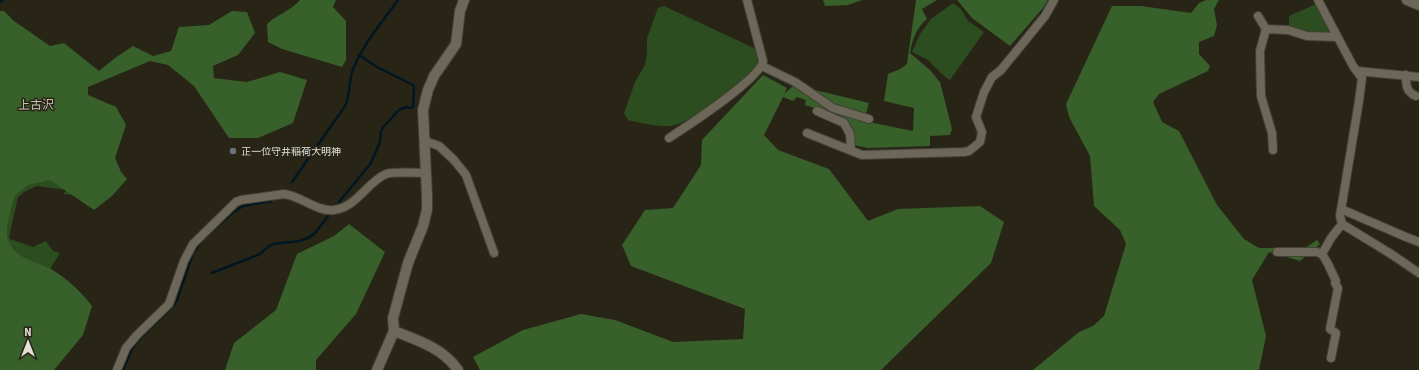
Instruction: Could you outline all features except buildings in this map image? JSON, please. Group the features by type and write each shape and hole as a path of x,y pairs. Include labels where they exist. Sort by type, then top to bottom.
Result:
{"street":[{"path":"377,370 394,331 392,318 408,263 424,226 427,210 423,110 428,90 434,76 456,44 460,11 464,0"},
{"path":"669,138 705,115 748,81 762,66 763,61 747,0"},
{"path":"808,133 862,155 964,152 968,150 980,142 982,132 976,117 984,92 992,77 1001,70 1045,16 1054,0"},
{"path":"1318,0 1352,66 1362,78 1340,216 1342,224 1419,273"},
{"path":"1407,0 1419,5"},
{"path":"1258,16 1266,29 1260,51 1261,96 1272,133 1273,150"},
{"path":"1266,29 1288,30 1307,36 1337,37"},
{"path":"762,66 806,86 833,108 869,119"},
{"path":"1357,71 1419,77"},
{"path":"1406,75 1407,90 1410,94 1416,96"},
{"path":"817,111 844,124 850,134 852,150"},
{"path":"425,141 439,146 454,160 466,175 494,253"},
{"path":"117,370 126,348 137,334 169,304 184,261 193,244 226,210 236,202 284,194 291,195 321,208 332,210 343,208 378,179 388,173 426,173"},
{"path":"1341,209 1419,242"},
{"path":"1322,254 1330,238 1342,224"},
{"path":"1277,252 1317,252 1322,254 1328,264 1338,288 1330,329 1336,333 1331,358"},
{"path":"394,331 438,350 458,370"}],"green space":[{"path":"300,0 336,0 333,7 346,21 346,60 342,67 282,49 268,42 267,24"},
{"path":"823,0 862,0 848,5 825,6"},
{"path":"916,0 937,0 922,9 927,19 920,26 916,34 910,53 930,70 940,82 952,129 950,135 930,136 930,146 868,148 854,145 845,122 805,105 806,100 797,97 793,101 783,97 764,135 778,150 829,169 868,221 898,209 980,206 1004,222 991,263 881,370 480,370 473,357 523,330 581,314 615,320 673,342 743,339 745,309 631,266 622,245 645,210 673,208 701,165 702,140 763,75 787,88 784,94 794,85 869,103 864,121 913,131 914,108 884,101 888,74 907,64"},
{"path":"957,0 1048,0 1043,8 1010,46 972,18"},
{"path":"1206,0 1219,0 1214,9 1217,25 1214,36 1199,42 1199,54 1210,66 1208,71 1159,94 1153,102 1162,122 1179,131 1217,205 1244,239 1259,248 1305,248 1317,240 1320,244 1300,261 1269,252 1252,280 1266,336 1259,370 1033,370 1079,332 1093,326 1104,316 1126,244 1120,230 1094,206 1090,156 1069,117 1066,104 1112,6 1141,6 1191,13 1199,3"},
{"path":"953,3 961,9 968,21 984,32 950,80 928,60 912,52 920,34 931,19"},
{"path":"1316,4 1331,32 1329,35 1308,34 1289,27 1289,16"},
{"path":"664,6 756,49 758,58 753,72 738,86 701,112 689,119 671,126 654,125 628,120 624,113 635,82 645,65 647,38 658,8"},
{"path":"0,11 4,11 14,21 50,46 64,43 99,71 133,46 153,56 171,51 179,27 209,25 232,11 247,12 255,33 238,55 213,66 214,78 247,82 280,72 307,80 293,123 258,138 229,138 194,86 168,65 150,61 88,87 88,95 116,107 126,125 115,158 121,172 127,179 112,196 94,210 50,180 28,185 15,195 7,225 7,237 17,253 65,278 92,306 83,335 54,370 0,370"},
{"path":"41,170 87,196 63,194 67,190 37,186 24,192 18,197 9,237 10,239 33,247 46,241 53,251 60,253 45,277 0,306 0,171"},
{"path":"349,224 385,252 356,314 316,360 316,370 225,370 234,343 276,310 297,254 334,236"}],"waterway":[{"path":"292,182 345,106 352,72 358,58 374,32 398,0"},
{"path":"339,202 371,163 380,142 381,131 384,126 399,110 406,107 413,107 413,85 377,67 359,55"},
{"path":"206,236 232,213 243,206 271,201"},
{"path":"212,273 260,254 273,244 300,241 310,237 316,232 328,216"},
{"path":"195,251 201,241"},
{"path":"123,370 132,349 140,338 173,306 177,300 192,256"}],"place":[{"name":"正一位守井稲荷大明神","path":"233,151"}],"district":[{"name":"上古沢","path":"36,105"}]}
